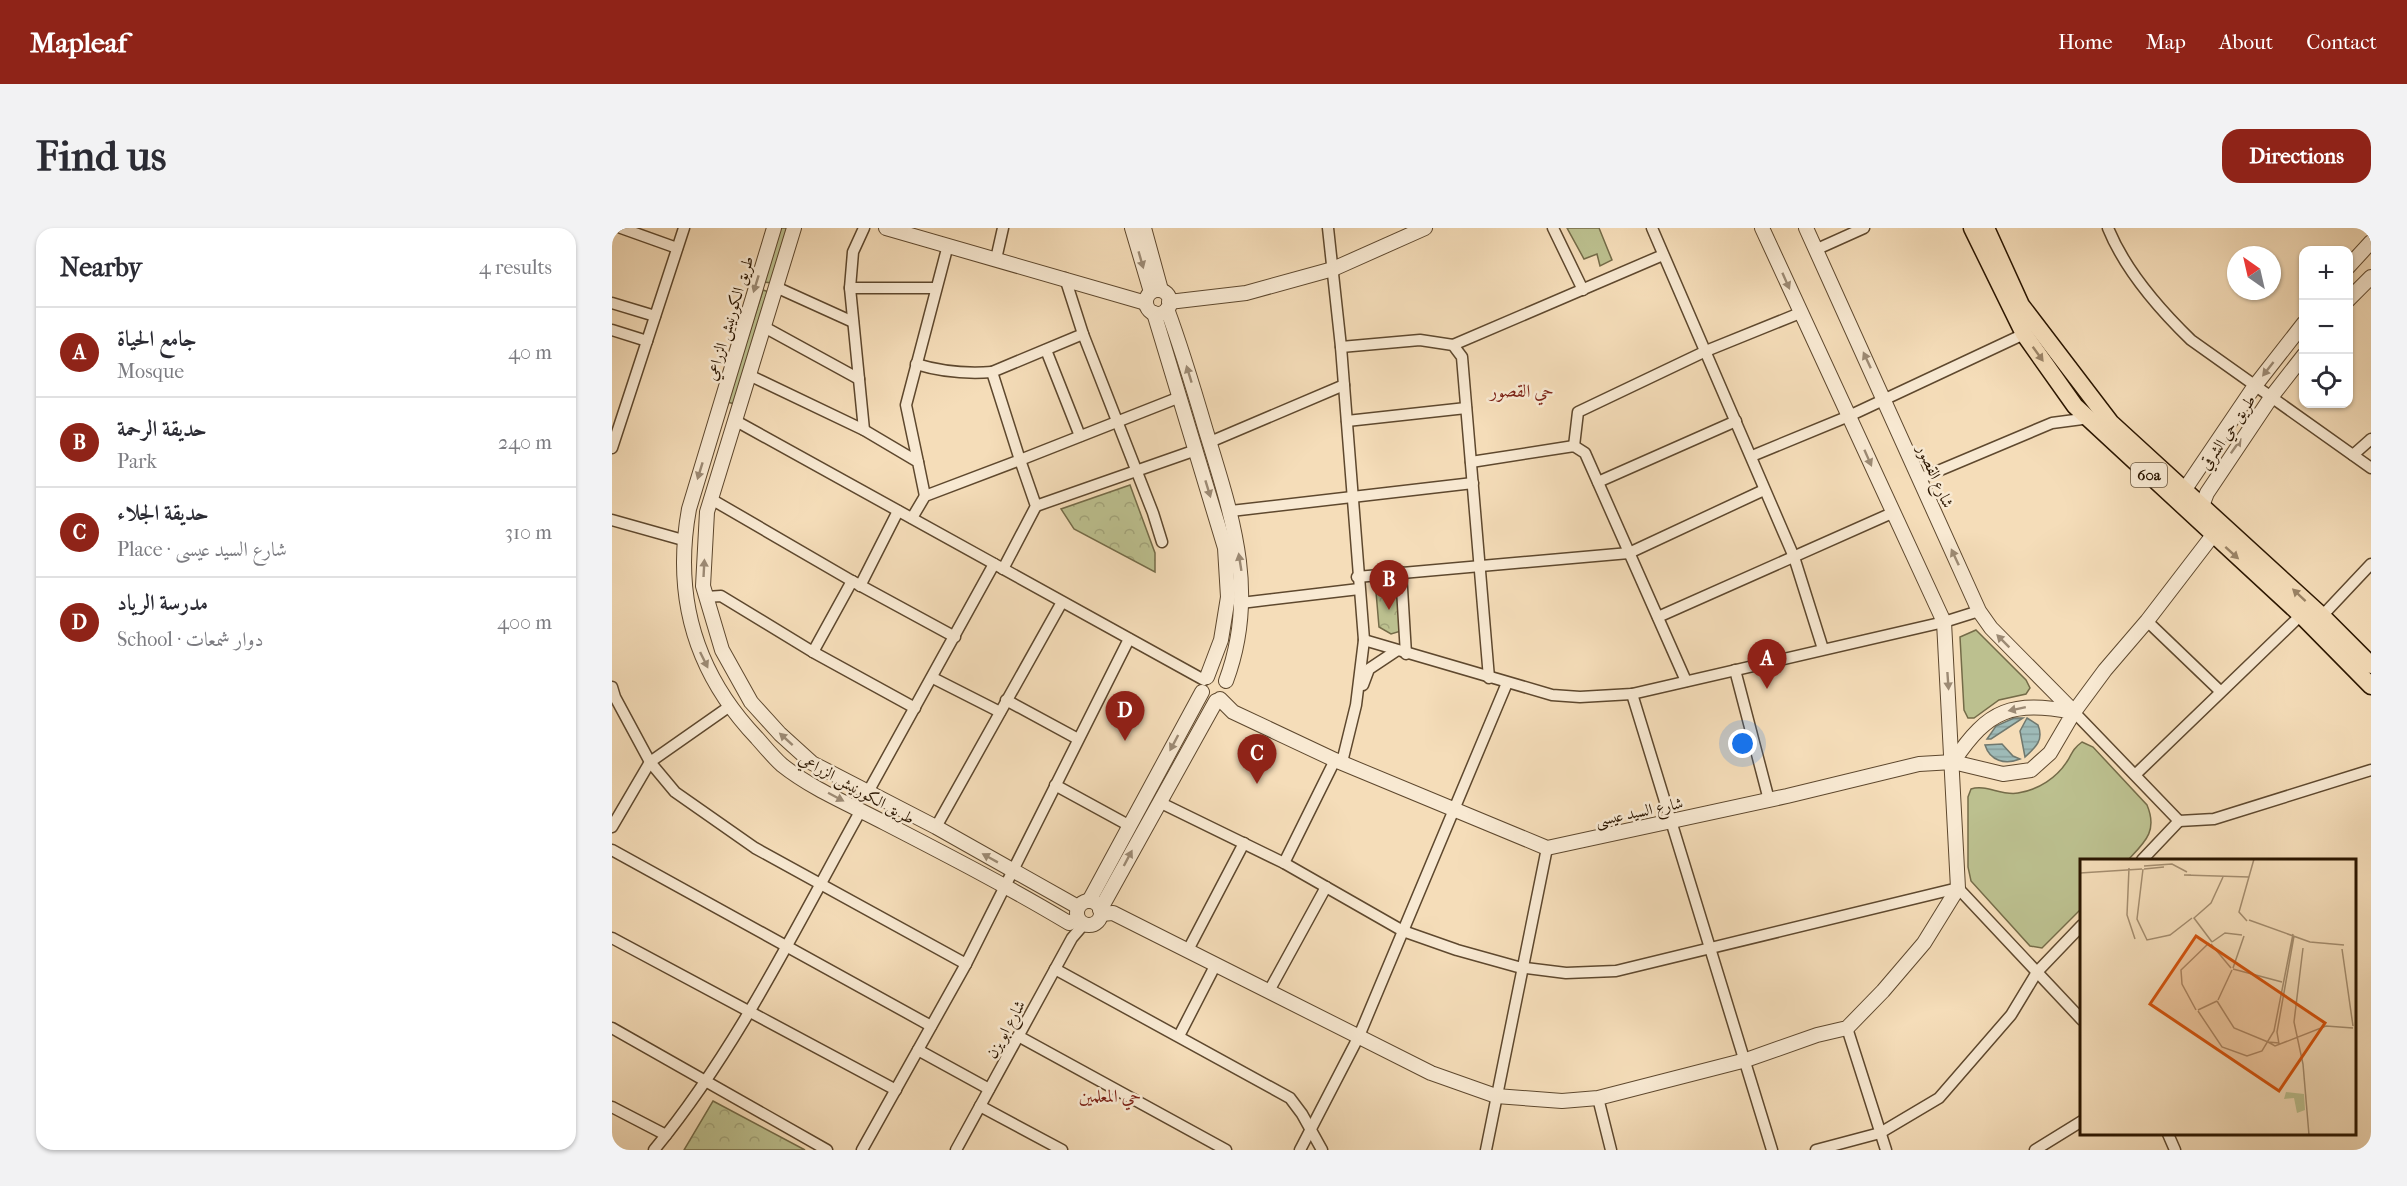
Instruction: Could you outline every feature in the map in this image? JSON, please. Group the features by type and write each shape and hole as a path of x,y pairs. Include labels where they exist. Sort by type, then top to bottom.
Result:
{"main road":[{"name":"60a","path":"1972,228 2024,334 2075,406 2322,616 2371,665"},
{"name":"60a","path":"1986,228 2021,304 2111,423 2185,489 2213,535 2301,615 2371,686"}],"street":[{"path":"621,228 677,248"},
{"path":"613,441 617,415 647,341 684,228"},
{"name":"طريق الكورنيش الزراعي","path":"774,228 689,509 683,540 684,593 694,639 719,690 730,706 782,765 1070,923 1088,912"},
{"path":"794,228 766,328 707,512 703,586 722,650 752,702 780,734 812,763 936,827 1088,912 1113,913 1431,1073 1496,1096 1562,1101 1598,1098 1746,1060 1817,1035 1847,1028 1924,943 1958,888 1944,622 1762,228"},
{"path":"864,228 853,252 850,288 864,430"},
{"path":"886,228 907,231 996,259 1158,302 1246,293 1333,269 1425,228"},
{"path":"996,259 1003,228"},
{"path":"1088,912 1159,802 1218,700 1226,694 1226,681 1235,656 1241,603 1241,569 1231,511 1210,442 1132,228"},
{"path":"1088,912 1204,683 1221,640 1228,597 1225,548 1180,397 1144,228"},
{"path":"1328,228 1341,347 1357,576 1364,640 1356,705"},
{"path":"1553,228 1583,290"},
{"path":"1652,228 1794,557 1823,649"},
{"name":"شارع القصور","path":"1806,228 1979,610 1991,628 2074,712"},
{"path":"1815,250 1864,228"},
{"path":"2108,228 2117,252 2174,323 2191,340 2371,468"},
{"path":"2353,262 2371,242"},
{"path":"912,518 924,496 906,405 948,245"},
{"path":"1341,347 1420,340 1453,345 1663,255"},
{"path":"2353,296 2371,277"},
{"path":"1065,278 1083,334 1138,472 1162,542"},
{"path":"778,288 853,322"},
{"path":"850,288 936,288"},
{"path":"612,303 655,316"},
{"path":"1574,446 1578,412 1706,351 1800,313"},
{"path":"766,328 859,379"},
{"path":"2185,489 2254,387 2299,329"},
{"path":"612,330 647,341"},
{"path":"916,364 938,371 970,374 992,372 1083,334"},
{"path":"1752,456 1849,416 2024,334"},
{"path":"1453,345 1462,357 1489,678"},
{"path":"1046,350 1080,436"},
{"name":"طريق حي الشرقي","path":"2194,507 2299,361"},
{"path":"992,372 1036,506"},
{"path":"751,376 864,430 918,462"},
{"path":"1210,442 1344,385"},
{"path":"924,496 1180,397"},
{"path":"1347,421 1466,408"},
{"path":"1919,479 2052,423 2086,417 2111,423"},
{"path":"736,421 1204,683 1208,700 1218,700 1233,712 1339,761 1547,848 1525,967 1486,1150"},
{"path":"1598,482 1736,421"},
{"path":"2353,455 2371,439"},
{"path":"1471,462 1574,446 1585,453 1686,681"},
{"path":"868,792 955,637 1036,506 1197,450"},
{"path":"1231,511 1353,495 1473,483"},
{"path":"1357,576 1629,553 1764,490"},
{"path":"711,499 856,584 955,637"},
{"path":"813,652 898,511"},
{"path":"1658,617 1892,513"},
{"path":"612,520 683,540"},
{"name":"شارع السيد عيسى","path":"1547,848 1769,800 1918,764 1953,762 2003,774 2031,770 2050,753 2074,712 2105,670 2147,621 2213,535"},
{"path":"2322,616 2371,564"},
{"path":"1401,572 1401,653"},
{"path":"1241,603 1359,589"},
{"path":"706,597 721,596 813,652 915,708"},
{"path":"936,827 1062,602"},
{"path":"1364,640 1401,653 1552,695 1580,697 1632,694 1944,622 1979,610"},
{"path":"2136,774 2301,615"},
{"path":"2147,621 2220,691"},
{"path":"862,1150 966,964 1129,639"},
{"path":"1284,863 1339,761 1369,669 1401,653"},
{"path":"1735,670 1769,800"},
{"path":"1204,683 1218,675 1226,681"},
{"path":"933,678 1000,712"},
{"path":"1300,1150 1359,1036 1506,682"},
{"path":"612,687 615,697 650,762 675,792 755,848 966,964"},
{"path":"1632,694 1772,1150"},
{"path":"1006,700 1078,739"},
{"path":"612,827 650,762 730,706"},
{"path":"1953,762 1971,735 2014,707 2043,706 2074,712 2180,821"},
{"path":"2144,859 2180,821 2214,819 2371,770"},
{"path":"1055,785 1130,826"},
{"path":"1159,802 1284,863 1403,931 1457,950 1525,967 1566,973 1616,971 1712,949 1812,921 1958,888"},
{"path":"654,1150 705,1082 749,1011 861,810"},
{"path":"1188,950 1244,843"},
{"path":"612,850 931,1026"},
{"path":"1269,991 1326,887"},
{"path":"1958,888 2080,1018"},
{"name":"شارع ابو يزن","path":"956,1150 1088,912"},
{"path":"1816,1150 1880,1133 1939,1098 2011,1015 2037,972 2080,927"},
{"path":"612,938 896,1090"},
{"path":"1179,1036 1216,964"},
{"path":"1055,969 1290,1098 1323,1149"},
{"path":"612,1028 827,1150"},
{"path":"1847,1028 1886,1150"},
{"path":"1018,1036 1226,1150"},
{"path":"918,1050 989,1089"},
{"path":"1598,1098 1611,1150"},
{"path":"980,1106 1062,1150"},
{"path":"612,1107 666,1135"},
{"path":"2035,1150 2080,1122"},
{"path":"2168,1135 2175,1150"}],"green space":[{"path":"781,228 789,228 772,283 764,282"},
{"path":"1567,228 1599,228 1612,260 1600,266 1597,254 1584,259"},
{"path":"763,290 769,292 735,404 727,402"},
{"path":"1130,485 1155,553 1155,572 1074,529 1061,509"},
{"path":"1400,577 1401,631 1391,634 1379,627 1375,580"},
{"path":"1976,630 2026,680 2030,688 2026,694 1999,700 1974,718 1968,718 1964,710 1960,637"},
{"path":"2082,742 2093,747 2147,805 2151,822 2150,829 2144,842 2129,859 2080,859 2080,910 2042,948 2030,946 1971,881 1968,867 1968,797 1971,789 1977,788 2012,793 2040,786 2053,778"},
{"path":"713,1101 805,1150 684,1150"}],"water":[{"path":"2014,718 2023,718 1991,739 1987,739 1996,726"},
{"path":"2027,718 2038,725 2040,735 2036,746 2025,757 2020,731"},
{"path":"2002,744 2013,756 2020,759 2009,762 1994,758 1985,745"}],"place":[{"name":"حديقة الرحمة","path":"1389,610"},
{"name":"جامع الحياة","path":"1767,689"},
{"name":"مدرسة الرياد","path":"1125,741"},
{"name":"حديقة الجلاء","path":"1257,784"}],"district":[{"name":"حي القصور","path":"1522,391"},
{"name":"حي المعلمين","path":"1110,1096"}]}
